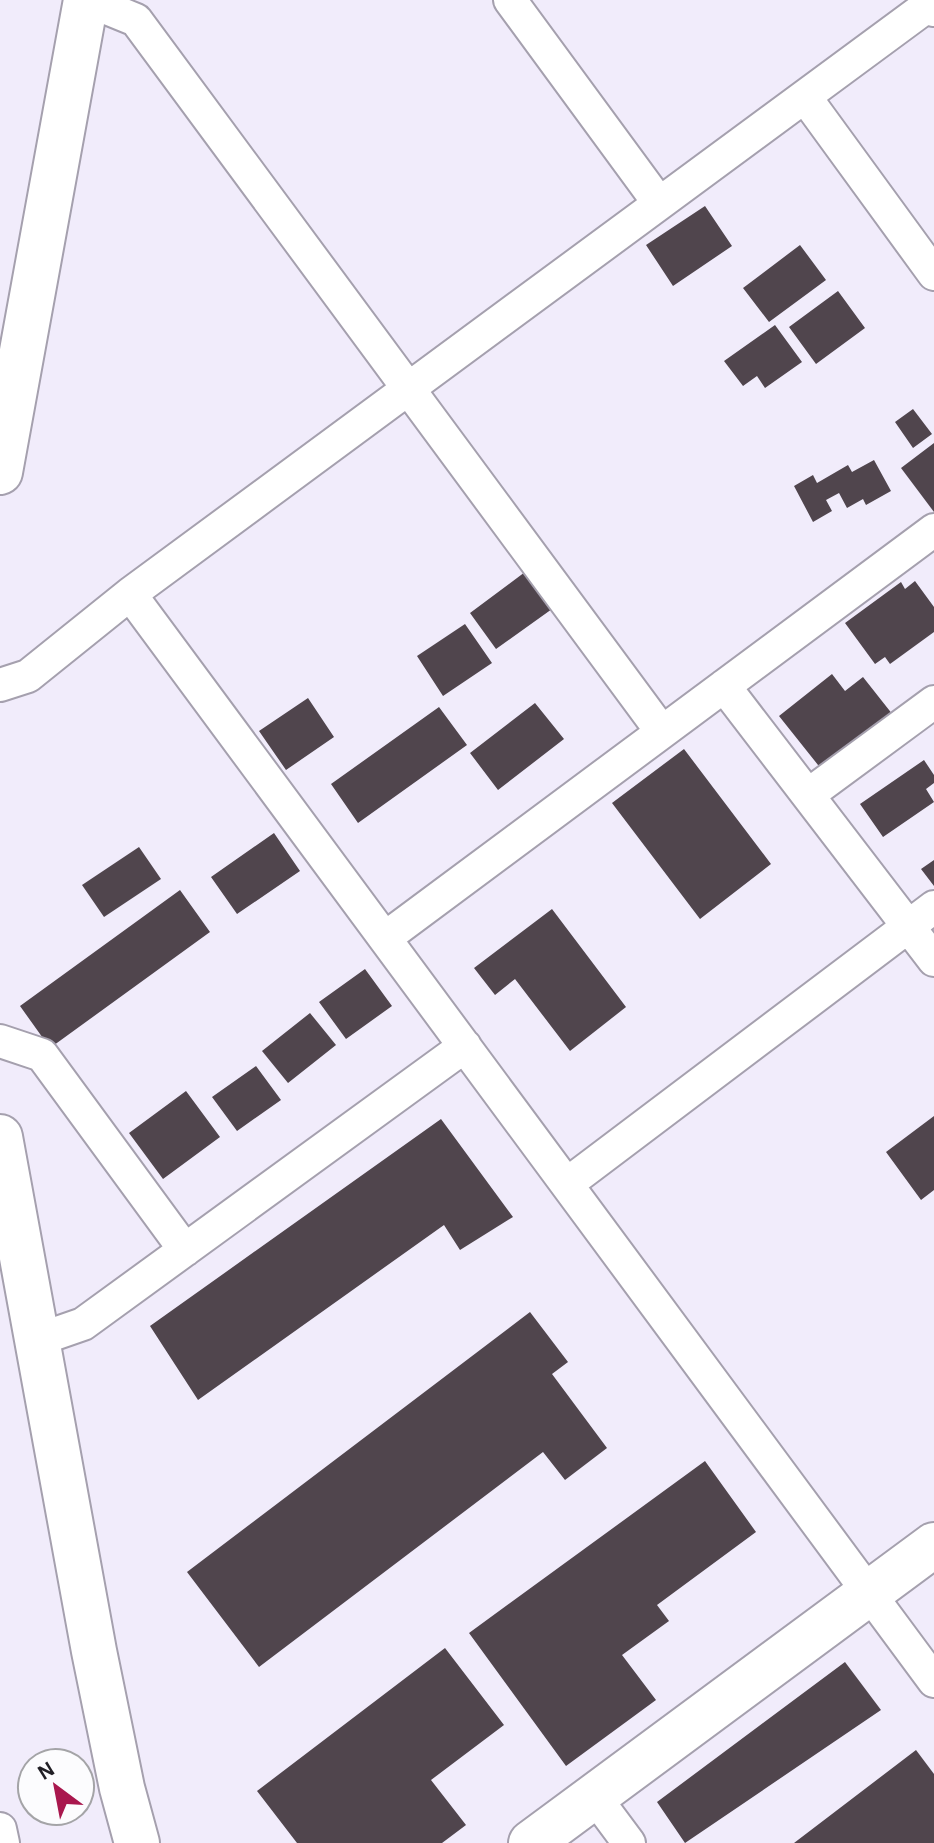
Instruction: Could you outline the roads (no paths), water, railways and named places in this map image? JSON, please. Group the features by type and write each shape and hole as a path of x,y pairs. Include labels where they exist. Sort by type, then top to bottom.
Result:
{"street":[{"path":"0,472 86,0 136,20 662,732"},
{"path":"510,0 659,203"},
{"path":"0,685 28,676 130,594 933,2"},
{"path":"805,97 934,274"},
{"path":"385,938 934,530"},
{"path":"130,594 934,1681"},
{"path":"724,686 934,960"},
{"path":"808,795 934,702"},
{"path":"567,1184 934,907"},
{"path":"0,1041 42,1055 185,1250"},
{"path":"37,1340 83,1324 465,1046"},
{"path":"0,1137 94,1651 122,1788 137,1843"},
{"path":"531,1843 934,1545"},
{"path":"594,1796 629,1843"},
{"path":"0,1829 3,1843"}]}
